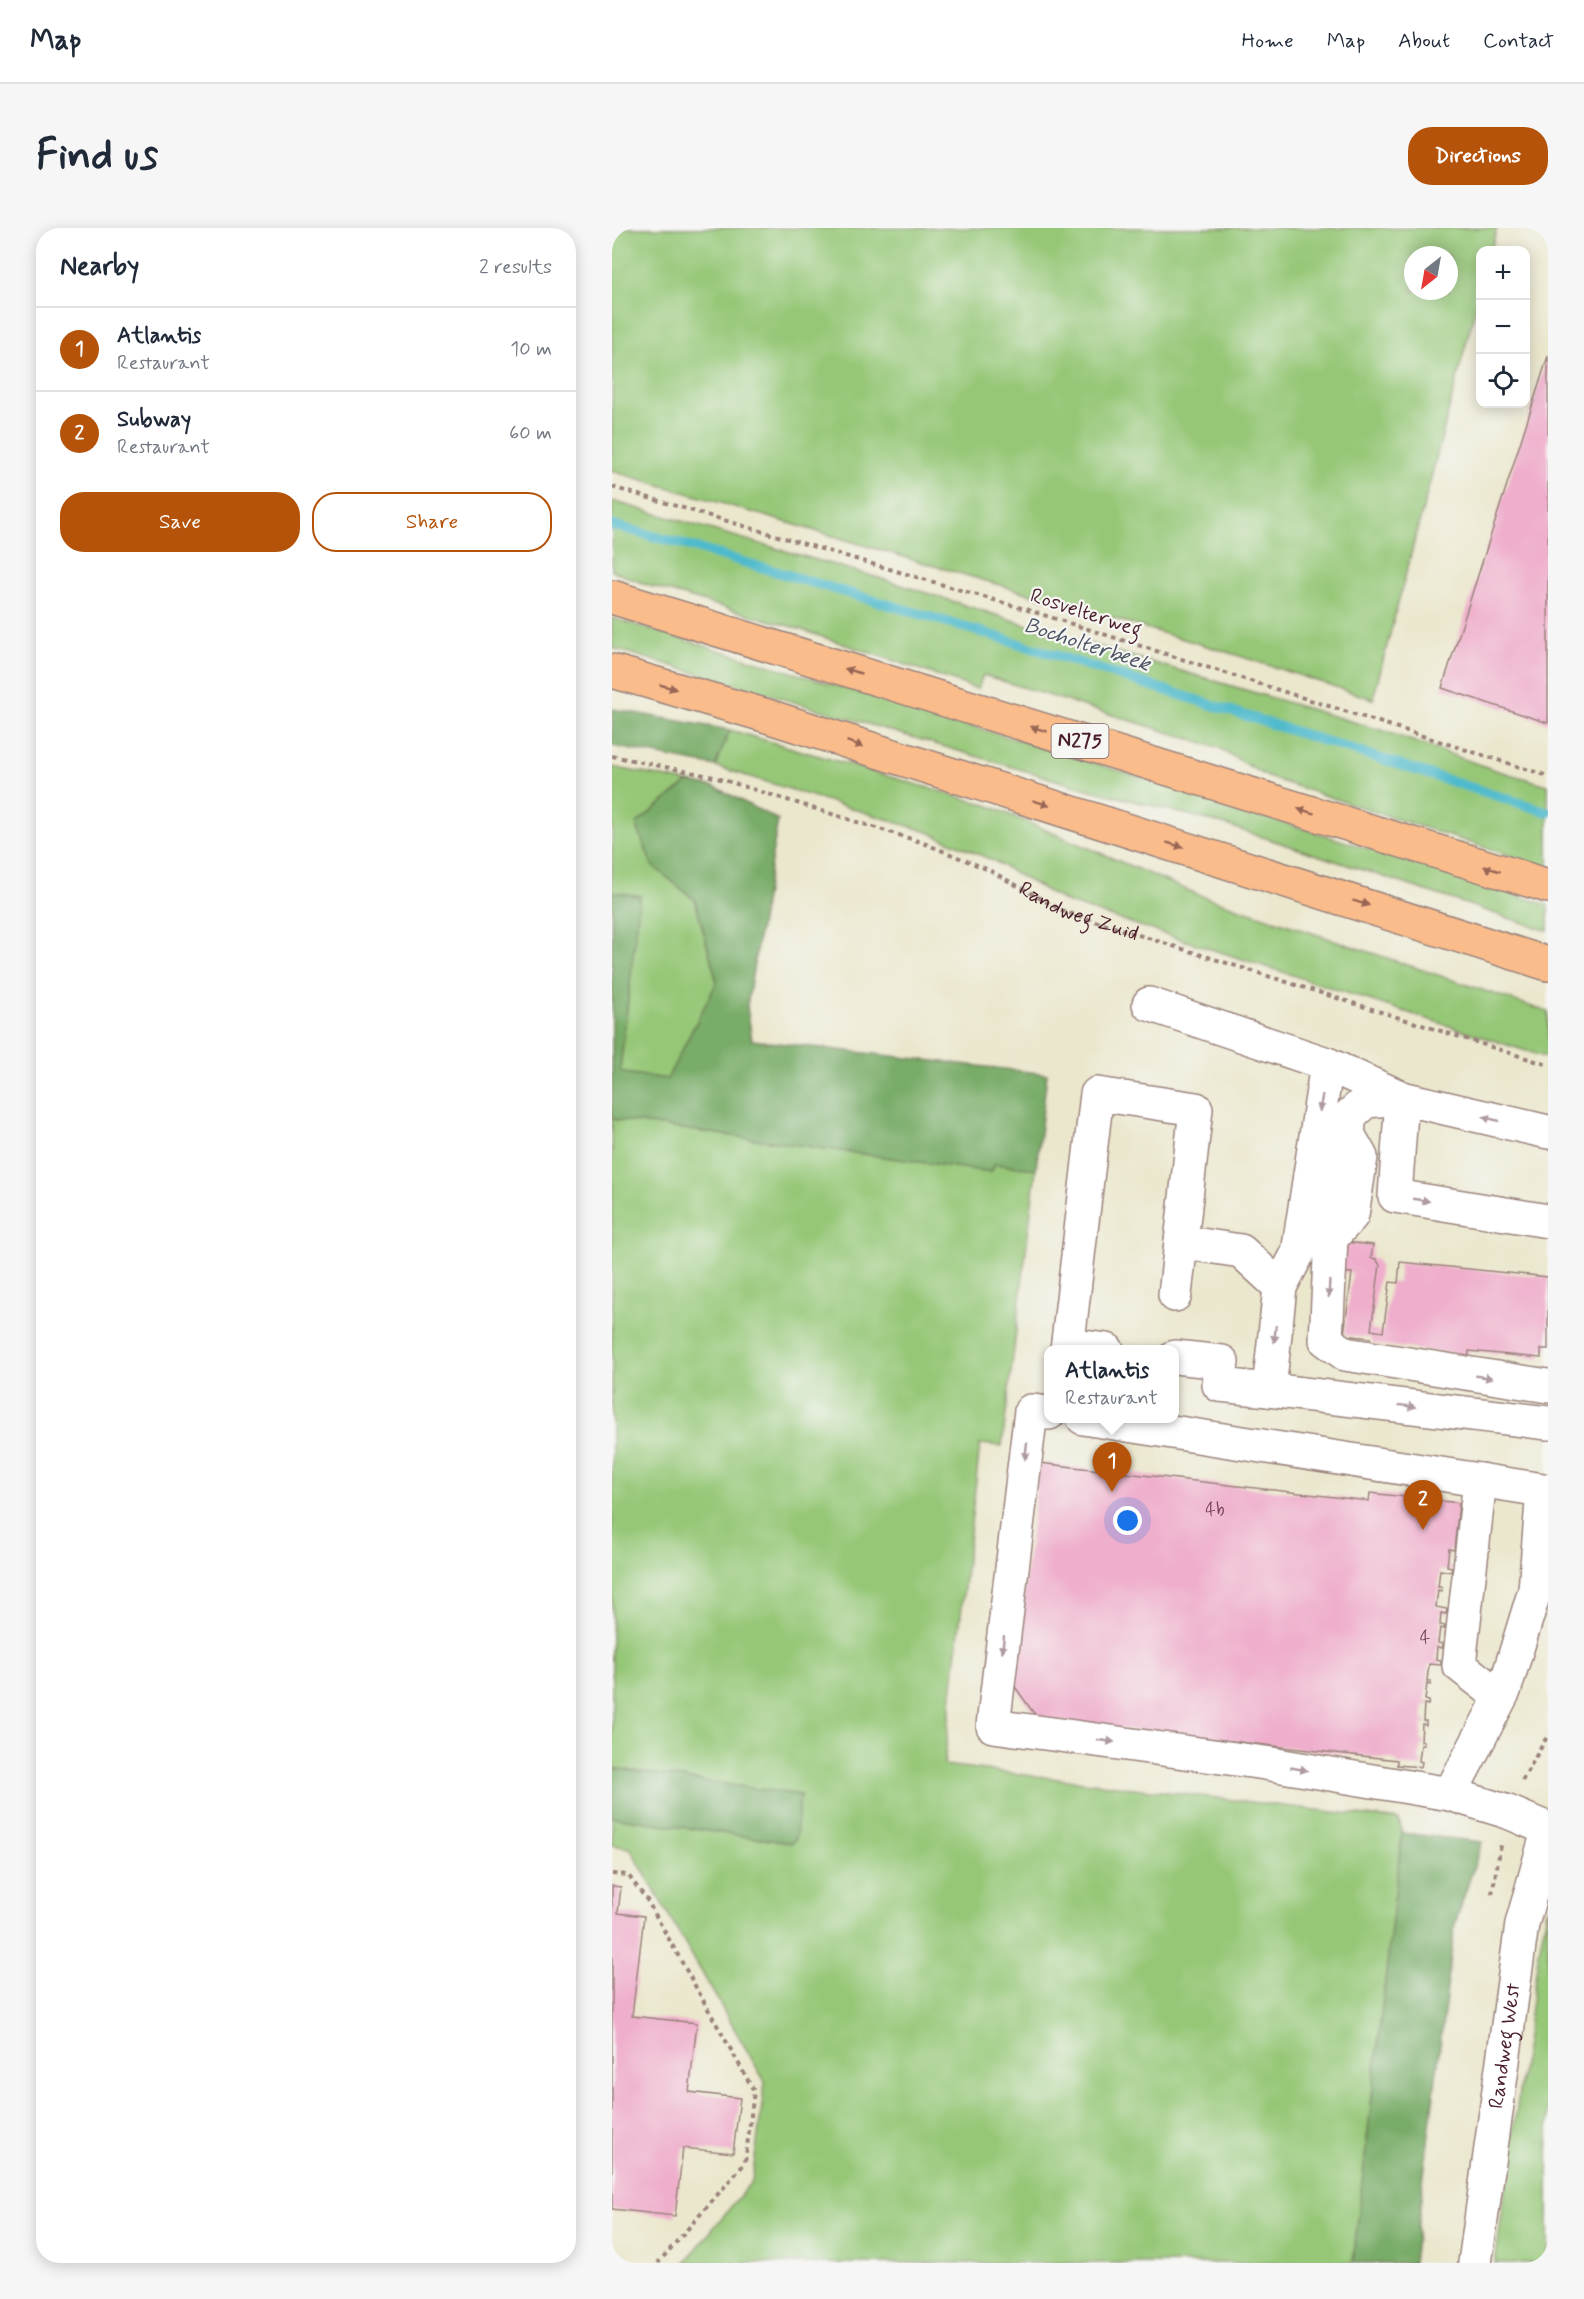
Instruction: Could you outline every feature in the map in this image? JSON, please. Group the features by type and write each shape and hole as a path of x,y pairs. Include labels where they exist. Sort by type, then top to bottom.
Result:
{"main road":[{"name":"N275","path":"612,597 1548,886"},
{"path":"612,671 786,722 1548,964"}],"street":[{"path":"1149,1004 1327,1064 1402,1098 1548,1132"},
{"path":"1269,1390 1280,1287 1298,1253 1327,1064"},
{"path":"1068,1345 1097,1094 1196,1109 1175,1294"},
{"path":"1179,1357 1222,1362 1219,1385 1545,1423 1545,1386 1345,1354 1326,1340 1331,1238 1323,1212 1329,1158 1348,1134 1350,1115 1366,1101 1402,1098"},
{"path":"1402,1098 1395,1196 1548,1221"},
{"path":"1181,1242 1240,1251 1280,1287"},
{"path":"1044,1412 1031,1411 993,1726 1265,1763 1450,1794 1508,1812 1548,1830"},
{"path":"1109,1423 1480,1480 1546,1481 1535,1590 1504,1691 1450,1794"},
{"path":"1480,1480 1459,1665 1500,1697"},
{"name":"Randweg West","path":"1475,2263 1522,1924 1548,1830"}],"path":[{"name":"Rosvelterweg","path":"612,487 1028,610 1548,776"},
{"name":"Randweg Zuid","path":"612,756 714,777 921,842 989,870 1063,910 1548,1065"},
{"path":"612,1874 628,1875 648,1900 754,2091 745,2163 658,2263"}],"green space":[{"path":"612,228 1497,228 1492,246 1476,246 1476,306 1373,699 1227,652 612,471"},
{"path":"612,501 879,578 1056,634 1384,731 1495,770 1548,785 1548,868 1268,777 1219,748 983,675 978,689 796,628 650,586 612,571"},
{"path":"612,618 1091,762 1548,905 1548,931 1220,823 1083,788 612,648"},
{"path":"612,709 730,730 715,766 612,746"},
{"path":"730,730 987,805 1199,895 1548,1012 1548,1058 1066,902 994,861 928,832 715,766"},
{"path":"612,767 688,782 636,824 652,865 695,900 717,982 667,1079 623,1073 620,1069 640,896 612,892"},
{"path":"688,782 715,787 778,820 747,1006 752,1040 1047,1074 1036,1169 995,1164 991,1172 612,1119 612,892 640,896 620,1069 623,1073 667,1079 717,982 695,900 652,865 636,824"},
{"path":"612,1119 991,1172 995,1164 1036,1169 1002,1446 980,1444 944,1765 1399,1820 1402,1833 1353,2263 685,2263 752,2181 765,2082 630,1848 612,1845 612,1817 791,1843 800,1795 612,1768"},
{"path":"612,1768 800,1795 796,1840 791,1843 612,1817"},
{"path":"1402,1833 1482,1842 1455,1924 1413,2263 1353,2263"},
{"path":"1548,1906 1548,2263 1495,2263 1538,1957"}],"building":[{"path":"1548,356 1548,723 1442,688"},
{"path":"1344,1242 1373,1245 1371,1258 1376,1259 1380,1265 1371,1330 1383,1332 1390,1282 1398,1283 1400,1262 1548,1277 1548,1349 1541,1349 1541,1358 1469,1351 1468,1361 1453,1359 1454,1354 1373,1344 1370,1338 1344,1335 1352,1273 1341,1272"},
{"path":"1039,1463 1369,1501 1370,1493 1459,1503 1454,1550 1449,1549 1447,1566 1452,1567 1451,1572 1440,1570 1438,1587 1442,1587 1442,1591 1438,1590 1436,1607 1447,1609 1446,1614 1441,1613 1440,1625 1445,1626 1444,1629 1440,1628 1438,1643 1443,1644 1443,1648 1437,1647 1436,1659 1441,1660 1441,1665 1429,1664 1427,1681 1431,1681 1431,1685 1427,1684 1425,1700 1429,1701 1428,1705 1424,1704 1423,1721 1426,1721 1426,1725 1422,1724 1421,1741 1424,1741 1424,1745 1421,1745 1419,1761 1422,1762 1421,1767 1397,1765 1397,1760 1038,1719 1013,1684"},
{"path":"612,1886 621,1887 618,1913 644,1916 632,2016 697,2023 689,2092 740,2098 733,2153 683,2148 675,2216 612,2209"}],"waterway":[{"name":"Bocholterbeek","path":"612,525 998,637 1548,812"}],"place":[{"name":"Atlantis","path":"1112,1492"},
{"name":"Subway","path":"1423,1530"}]}
